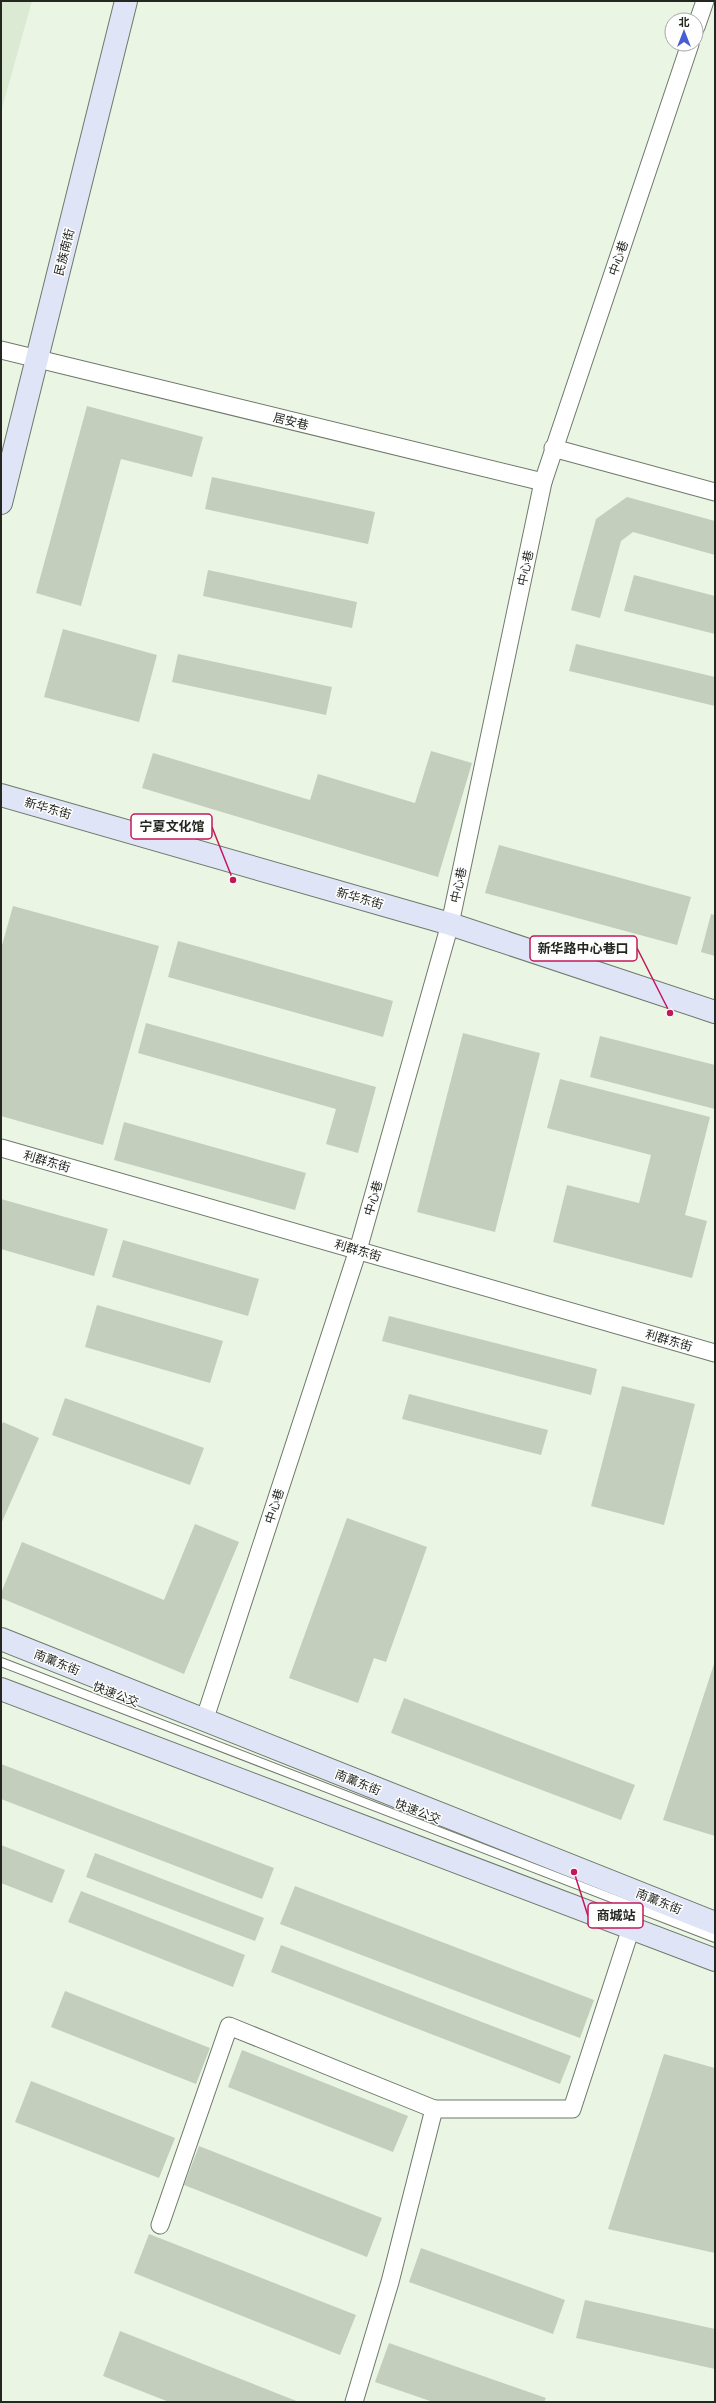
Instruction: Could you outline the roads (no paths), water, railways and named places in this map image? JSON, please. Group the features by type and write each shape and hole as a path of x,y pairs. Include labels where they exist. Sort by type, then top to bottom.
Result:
{"main road":[{"name":"民族南街","path":"1,503 126,1"},
{"name":"新华东街","path":"1,795 450,924 715,1012"},
{"name":"南薰东街","path":"1,1639 715,1923"},
{"path":"1,1689 715,1960"}],"street":[{"path":"701,12 705,1"},
{"name":"中心巷","path":"204,1721 358,1250 450,924 544,482 553,448 687,52"},
{"name":"居安巷","path":"1,350 544,482"},
{"path":"553,448 715,492"},
{"name":"利群东街","path":"1,1148 715,1353"},
{"path":"160,2225 229,2026 434,2110 572,2109 631,1928"},
{"path":"354,2402 390,2282 434,2110"}],"lane":[{"name":"快速公交","path":"1,1662 715,1938"}],"place":[{"name":"宁夏文化馆","path":"233,880"},
{"name":"新华路中心巷口","path":"670,1013"},
{"name":"商城站","path":"574,1872"}]}
